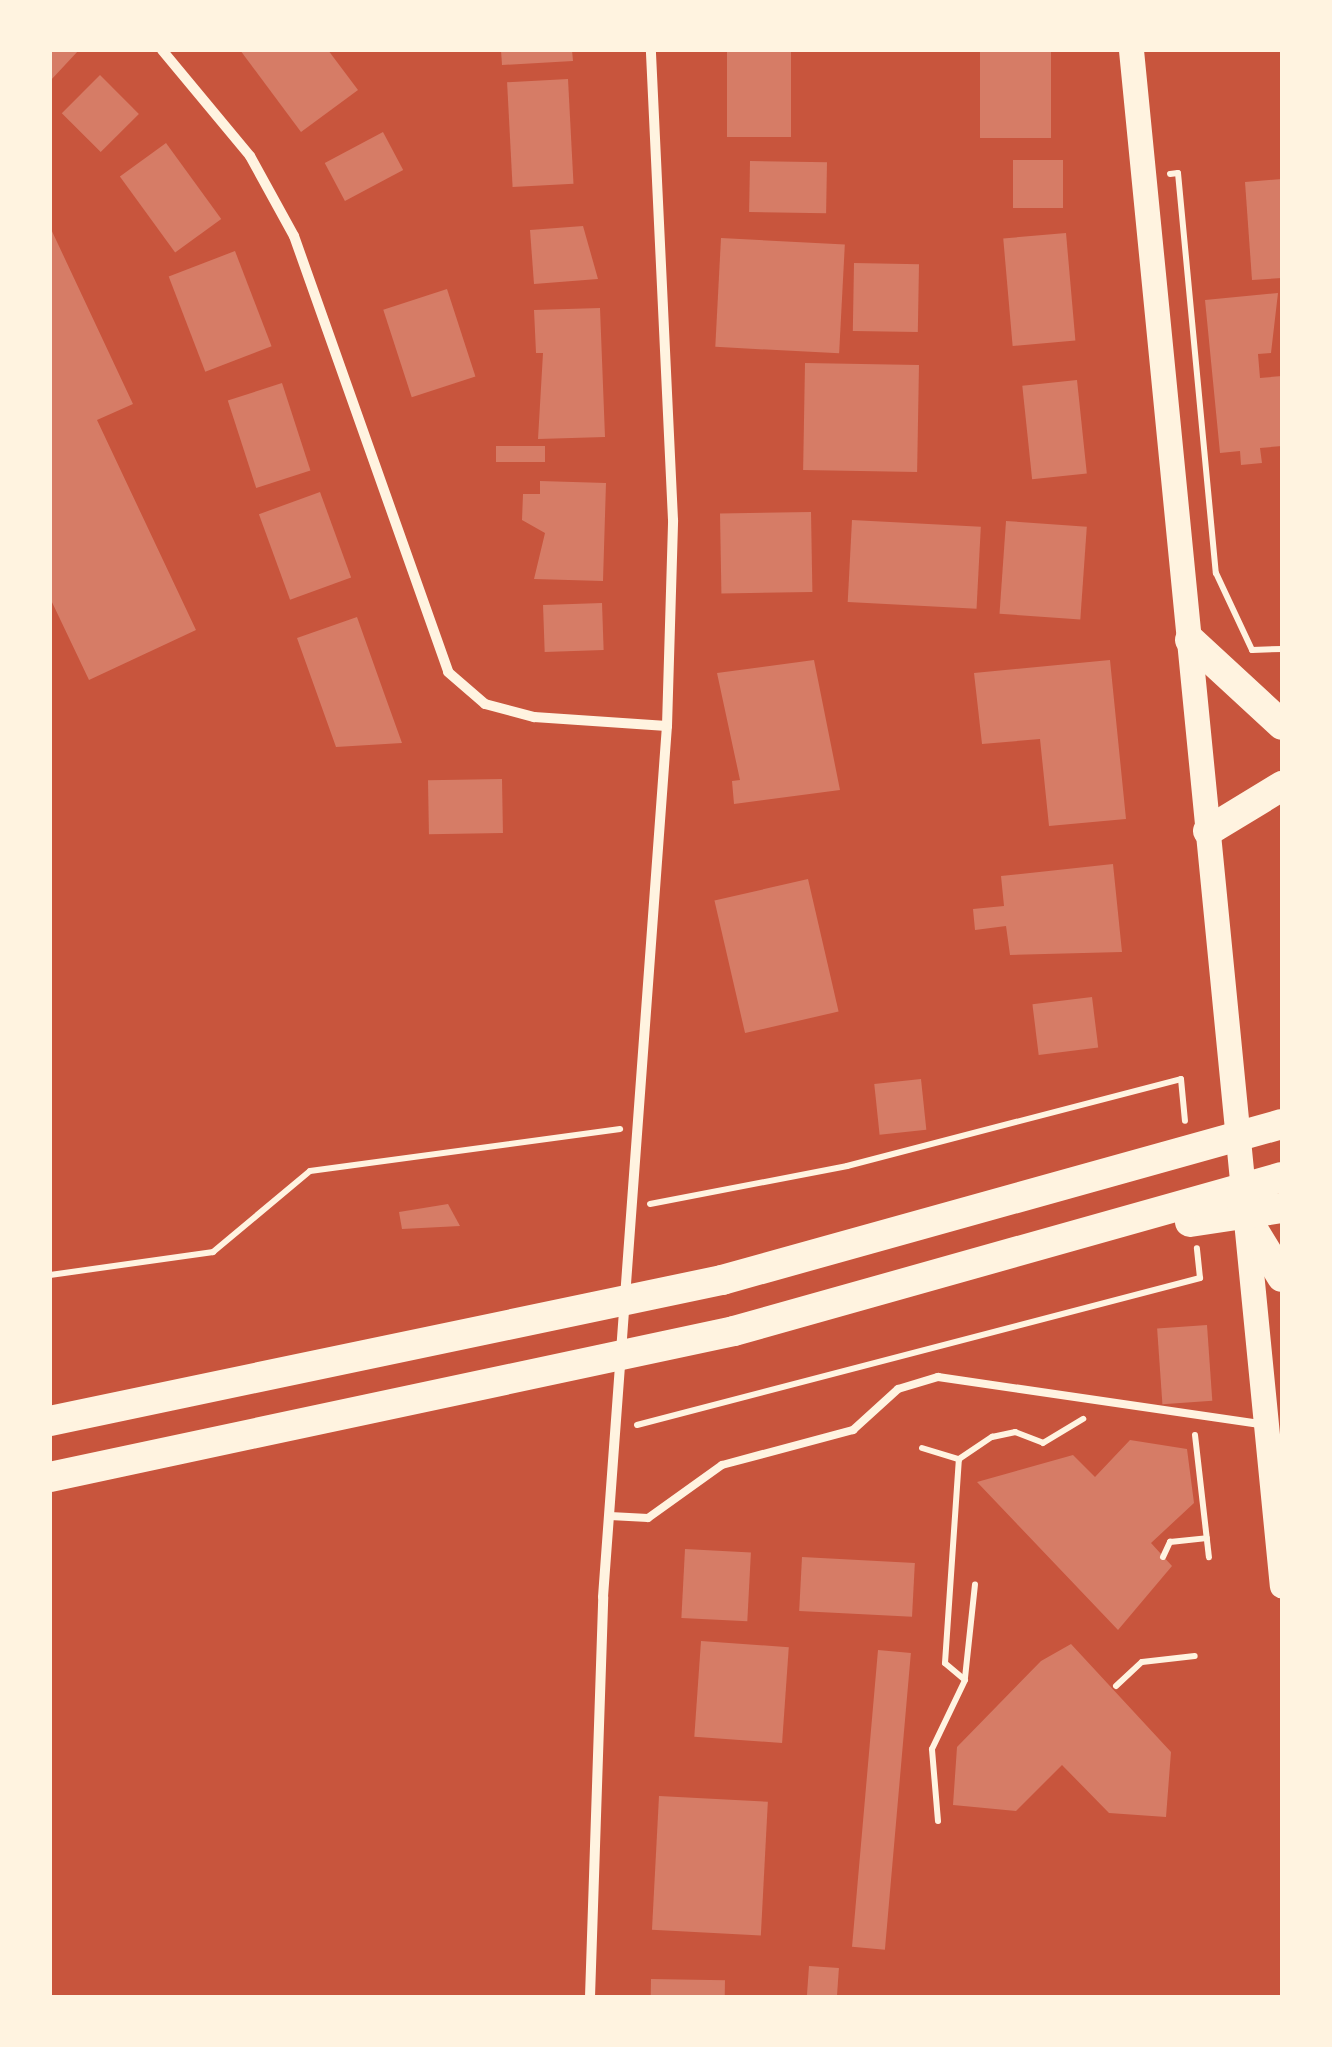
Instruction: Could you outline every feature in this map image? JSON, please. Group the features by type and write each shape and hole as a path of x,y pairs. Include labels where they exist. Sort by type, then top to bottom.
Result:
{"highway":[{"path":"1190,640 1282,725"},
{"path":"1208,831 1282,786"},
{"path":"50,1421 722,1280 1282,1124"},
{"path":"50,1477 640,1353 1093,1237 1282,1177"},
{"path":"1093,1237 1282,1208"},
{"path":"1246,1218 1271,1275"}],"main road":[{"path":"1131,50 1246,1218"},
{"path":"1271,1275 1266,1425 1277,1480 1282,1586"}],"street":[{"path":"162,50 250,156 294,236 448,672 484,704 534,717 667,726"},
{"path":"590,1997 610,1516 667,726 673,520 651,50"}],"lane":[{"path":"610,1516 648,1518 722,1465 853,1430 898,1389 938,1377 1266,1425"}],"path":[{"path":"1144,177 1178,173 1216,574 1252,650 1282,648"},
{"path":"634,1208 847,1166 1180,1079"},
{"path":"50,1275 213,1252 310,1171 640,1126"},
{"path":"616,1430 1200,1278"},
{"path":"960,1460 992,1437 1014,1432 1043,1443 1084,1419 1102,1422"},
{"path":"1177,1432 1196,1435 1209,1557"},
{"path":"922,1448 960,1460"},
{"path":"960,1460 945,1663 965,1680"},
{"path":"1163,1557 1170,1542 1207,1538"},
{"path":"938,1821 932,1749 965,1680 975,1585"},
{"path":"1116,1686 1142,1662 1195,1656"}],"building":[{"path":"50,50 79,50 50,81"},
{"path":"240,50 328,50 358,90 301,132"},
{"path":"501,50 572,50 573,61 502,65"},
{"path":"727,50 791,50 791,137 727,137"},
{"path":"980,50 1051,50 1051,138 980,138"},
{"path":"100,75 139,114 101,152 62,113"},
{"path":"568,79 573,184 513,187 507,82"},
{"path":"383,132 403,170 345,201 325,163"},
{"path":"166,143 221,219 175,253 120,177"},
{"path":"1013,160 1063,160 1063,208 1013,208"},
{"path":"750,161 827,162 826,213 749,212"},
{"path":"1282,179 1282,278 1252,280 1245,182"},
{"path":"583,226 598,279 534,284 530,230"},
{"path":"50,227 133,404 97,420 196,630 89,680 50,598"},
{"path":"1066,233 1075,341 1013,346 1003,238"},
{"path":"721,238 845,244 839,353 715,347"},
{"path":"235,251 272,346 205,372 169,276"},
{"path":"854,263 919,264 918,332 853,331"},
{"path":"447,289 475,376 412,397 383,310"},
{"path":"1278,293 1271,353 1258,354 1260,378 1282,376 1282,446 1260,448 1262,463 1241,465 1240,451 1220,453 1205,300"},
{"path":"600,308 605,437 538,439 543,353 536,353 534,310"},
{"path":"805,363 919,365 917,472 803,470"},
{"path":"1077,380 1087,473 1032,479 1022,386"},
{"path":"282,383 310,470 256,488 228,401"},
{"path":"496,446 545,446 545,462 496,462"},
{"path":"540,481 606,483 603,581 534,579 545,533 522,520 523,494 540,494"},
{"path":"320,492 351,578 290,600 259,514"},
{"path":"811,512 812,592 721,594 720,514"},
{"path":"852,520 981,527 977,609 848,602"},
{"path":"1006,521 1087,527 1080,619 1000,614"},
{"path":"602,603 604,650 545,652 543,605"},
{"path":"357,617 402,743 336,747 297,638"},
{"path":"814,660 840,790 734,804 732,781 740,780 717,673"},
{"path":"1110,660 1126,819 1049,826 1040,739 982,744 974,673"},
{"path":"502,779 503,833 429,834 428,780"},
{"path":"1113,864 1122,952 1010,955 1006,926 975,930 973,909 1004,906 1001,876"},
{"path":"808,879 839,1012 745,1033 714,901"},
{"path":"1092,997 1098,1048 1039,1055 1032,1004"},
{"path":"921,1079 926,1130 880,1135 874,1084"},
{"path":"448,1204 460,1226 402,1229 399,1212"},
{"path":"1207,1325 1212,1401 1162,1404 1157,1328"},
{"path":"1130,1440 1187,1449 1194,1503 1151,1543 1172,1566 1118,1630 977,1482 1073,1455 1095,1477"},
{"path":"685,1549 751,1552 747,1621 681,1618"},
{"path":"802,1557 915,1563 912,1617 799,1611"},
{"path":"701,1641 789,1647 782,1743 694,1737"},
{"path":"1071,1644 1171,1752 1166,1817 1109,1813 1062,1765 1016,1811 953,1805 957,1747 1041,1661"},
{"path":"878,1650 911,1653 885,1950 852,1947"},
{"path":"659,1796 768,1802 761,1936 652,1930"},
{"path":"809,1966 839,1968 837,1997 807,1997"},
{"path":"651,1979 725,1980 725,1997 651,1997"}]}
